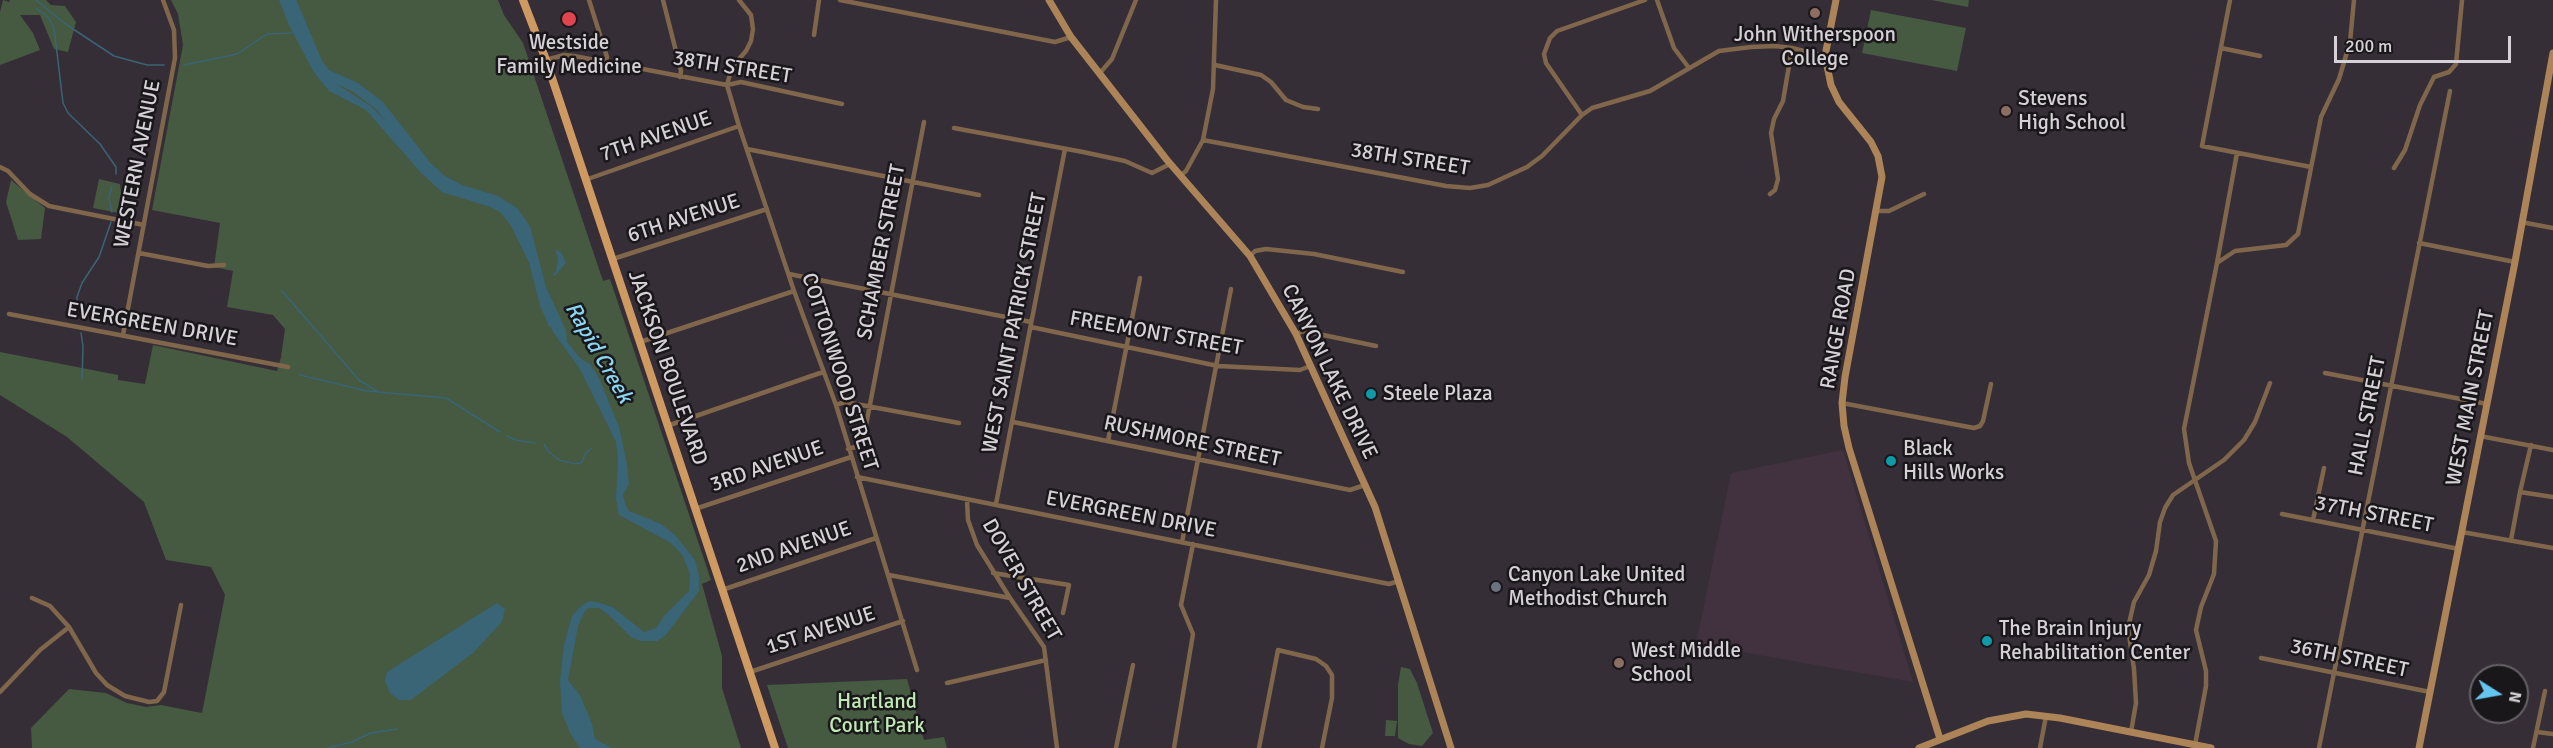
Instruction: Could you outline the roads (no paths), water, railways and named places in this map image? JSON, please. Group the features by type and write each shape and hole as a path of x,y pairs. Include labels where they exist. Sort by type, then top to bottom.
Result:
{"main road":[{"name":"JACKSON BOULEVARD","path":"523,0 546,60 775,748"}],"street":[{"name":"WESTERN AVENUE","path":"123,335 176,49 172,21 163,0"},
{"path":"589,0 607,57 606,63"},
{"path":"663,0 681,70 680,77"},
{"path":"727,85 732,67 746,51 751,41 753,29 751,15 739,0"},
{"path":"814,35 819,0"},
{"path":"840,0 1055,42 1071,37"},
{"name":"CANYON LAKE DRIVE","path":"1048,0 1071,37 1170,164 1250,256 1296,334 1375,507 1451,748"},
{"path":"1099,74 1112,59 1136,0"},
{"path":"1180,176 1186,171 1203,140 1213,89 1216,0"},
{"path":"1582,115 1546,63 1544,54 1550,38 1557,31 1646,0"},
{"path":"1657,0 1674,48 1689,68"},
{"name":"RANGE ROAD","path":"1836,0 1825,56 1834,94 1867,136 1878,156 1882,177 1842,403 1849,448 1941,739"},
{"path":"2230,0 2202,146 2311,167"},
{"path":"2217,263 2235,251 2286,245 2298,234 2321,117 2338,79 2350,42 2354,0"},
{"path":"2394,168 2404,150 2420,105 2434,77 2449,72 2458,55 2462,0"},
{"name":"38TH STREET","path":"1203,140 1470,188 1488,185 1527,167 1542,156 1582,115 1604,104 1650,91 1719,51 1751,47 1792,48 1825,56"},
{"path":"1770,194 1778,179 1771,133 1774,119 1783,101 1792,48"},
{"path":"2221,48 2260,56"},
{"name":"WEST MAIN STREET","path":"2419,748 2515,262 2553,55"},
{"name":"38TH STREET","path":"546,60 564,56 727,85 741,82 842,104"},
{"path":"1215,65 1261,75 1271,82 1287,100 1303,107 1318,108"},
{"name":"COTTONWOOD STREET","path":"727,85 794,291 836,405 917,670"},
{"name":"HALL STREET","path":"2319,748 2450,91"},
{"name":"SCHAMBER STREET","path":"848,449 859,446 863,441 924,122"},
{"name":"7TH AVENUE","path":"585,180 739,126"},
{"path":"954,128 1125,161 1152,173 1170,164"},
{"path":"747,149 979,195"},
{"name":"WEST SAINT PATRICK STREET","path":"996,504 1065,149"},
{"path":"2195,746 2206,686 2206,671 2196,630 2201,607 2214,574 2216,541 2189,463 2184,429 2237,153"},
{"path":"0,167 8,171 30,194 49,206 144,225"},
{"path":"1877,211 1889,211 1924,194"},
{"name":"6TH AVENUE","path":"611,260 767,209"},
{"path":"2521,222 2553,228"},
{"path":"2419,243 2515,262"},
{"path":"1250,256 1261,249 1314,254 1403,272"},
{"path":"139,253 208,266 224,265"},
{"name":"FREEMONT STREET","path":"789,274 891,294 1218,366 1300,370 1310,366"},
{"path":"1108,441 1140,278"},
{"path":"1182,542 1218,366 1231,289"},
{"path":"639,343 794,291"},
{"name":"EVERGREEN DRIVE","path":"9,314 288,367"},
{"path":"1296,334 1304,331 1377,345"},
{"path":"667,426 823,372"},
{"path":"2325,373 2487,404"},
{"path":"2131,732 2136,703 2128,628 2134,602 2149,575 2165,508 2173,495 2224,460 2244,440 2255,422 2270,383"},
{"path":"1842,403 1974,428 1980,426 1983,421 1990,384"},
{"path":"836,405 845,402 959,423"},
{"name":"RUSHMORE STREET","path":"1013,422 1350,490 1365,485"},
{"path":"2480,436 2553,450"},
{"path":"2511,540 2531,445"},
{"name":"3RD AVENUE","path":"695,509 851,457"},
{"path":"2313,520 2324,468"},
{"name":"EVERGREEN DRIVE","path":"857,477 1389,584 1399,581"},
{"path":"2520,492 2553,497"},
{"name":"DOVER STREET","path":"967,500 968,520 972,533 993,573 1044,647 1057,748"},
{"name":"37TH STREET","path":"2282,514 2459,549"},
{"path":"2462,532 2553,548"},
{"name":"2ND AVENUE","path":"722,590 876,538"},
{"path":"1174,748 1193,634 1181,605 1194,544"},
{"path":"993,573 1069,585 1063,613"},
{"path":"889,575 1010,598"},
{"path":"32,598 50,606 69,627 96,673 107,685 125,696 149,702 157,701 165,690 181,605"},
{"name":"1ST AVENUE","path":"750,672 903,621"},
{"path":"0,692 40,650 69,627"},
{"path":"1259,748 1278,650 1316,659 1326,666 1332,675 1332,698 1322,748"},
{"name":"36TH STREET","path":"2260,658 2430,692"},
{"path":"947,683 1046,660"},
{"path":"1116,748 1133,665"},
{"path":"2534,748 2545,691"},
{"path":"1919,748 2006,716 2026,714 2211,748"},
{"path":"2040,748 2046,716"},
{"path":"2536,732 2553,734"}],"water":[{"path":"279,0 286,0 324,76 372,107 445,176 462,185 498,196 517,208 530,226 546,287 566,330 567,342 580,358 590,364 599,378 619,427 629,484 623,495 629,511 661,524 675,535 695,560 699,576 699,591 665,636 657,641 640,641 631,637 599,608 589,608 585,611 578,626 568,680 580,695 592,724 595,739 612,748 580,748 570,733 562,713 560,681 564,645 572,616 589,601 614,608 644,632 656,628 664,616 689,591 690,574 683,556 671,543 619,515 616,498 618,459 616,442 580,369 553,332 542,289 510,224 500,212 490,207 442,192 421,173 366,110 329,91 313,71"},
{"path":"555,250 561,252 566,263 555,276 553,274 556,272 558,258"},
{"path":"497,603 505,609 502,622 473,653 411,700 399,700 390,693 385,681 387,672"}],"waterway":[{"path":"36,0 64,23 114,56 147,65 164,65"},
{"name":"Rapid Creek","path":"291,0 318,64 326,74 355,87 379,105 423,161"},
{"path":"36,8 48,17 54,28 63,103 68,113 100,144 116,167 116,174"},
{"path":"184,65 237,54 267,34 292,33"},
{"path":"112,186 109,198 112,212"},
{"path":"77,312 77,297 82,283 99,257 111,222"},
{"name":"Rapid Creek","path":"535,266 545,305 553,323"},
{"path":"282,291 359,380 378,392"},
{"path":"81,333 82,380"},
{"path":"300,375 367,391 446,398 500,432"},
{"path":"507,436 535,443"},
{"path":"544,444 549,452 559,460 576,464 582,462 585,454 592,448"},
{"path":"328,748 352,742 371,733 397,729"}],"place":[{"name":"John Witherspoon College","path":"1815,13"},
{"name":"Westside Family Medicine","path":"569,19"},
{"name":"Stevens High School","path":"2006,111"},
{"name":"Steele Plaza","path":"1371,394"},
{"name":"Black Hills Works","path":"1891,461"},
{"name":"Canyon Lake United Methodist Church","path":"1496,587"},
{"name":"The Brain Injury Rehabilitation Center","path":"1987,641"},
{"name":"West Middle School","path":"1619,663"}],"park label":[{"name":"Hartland Court Park","path":"877,714"}]}
